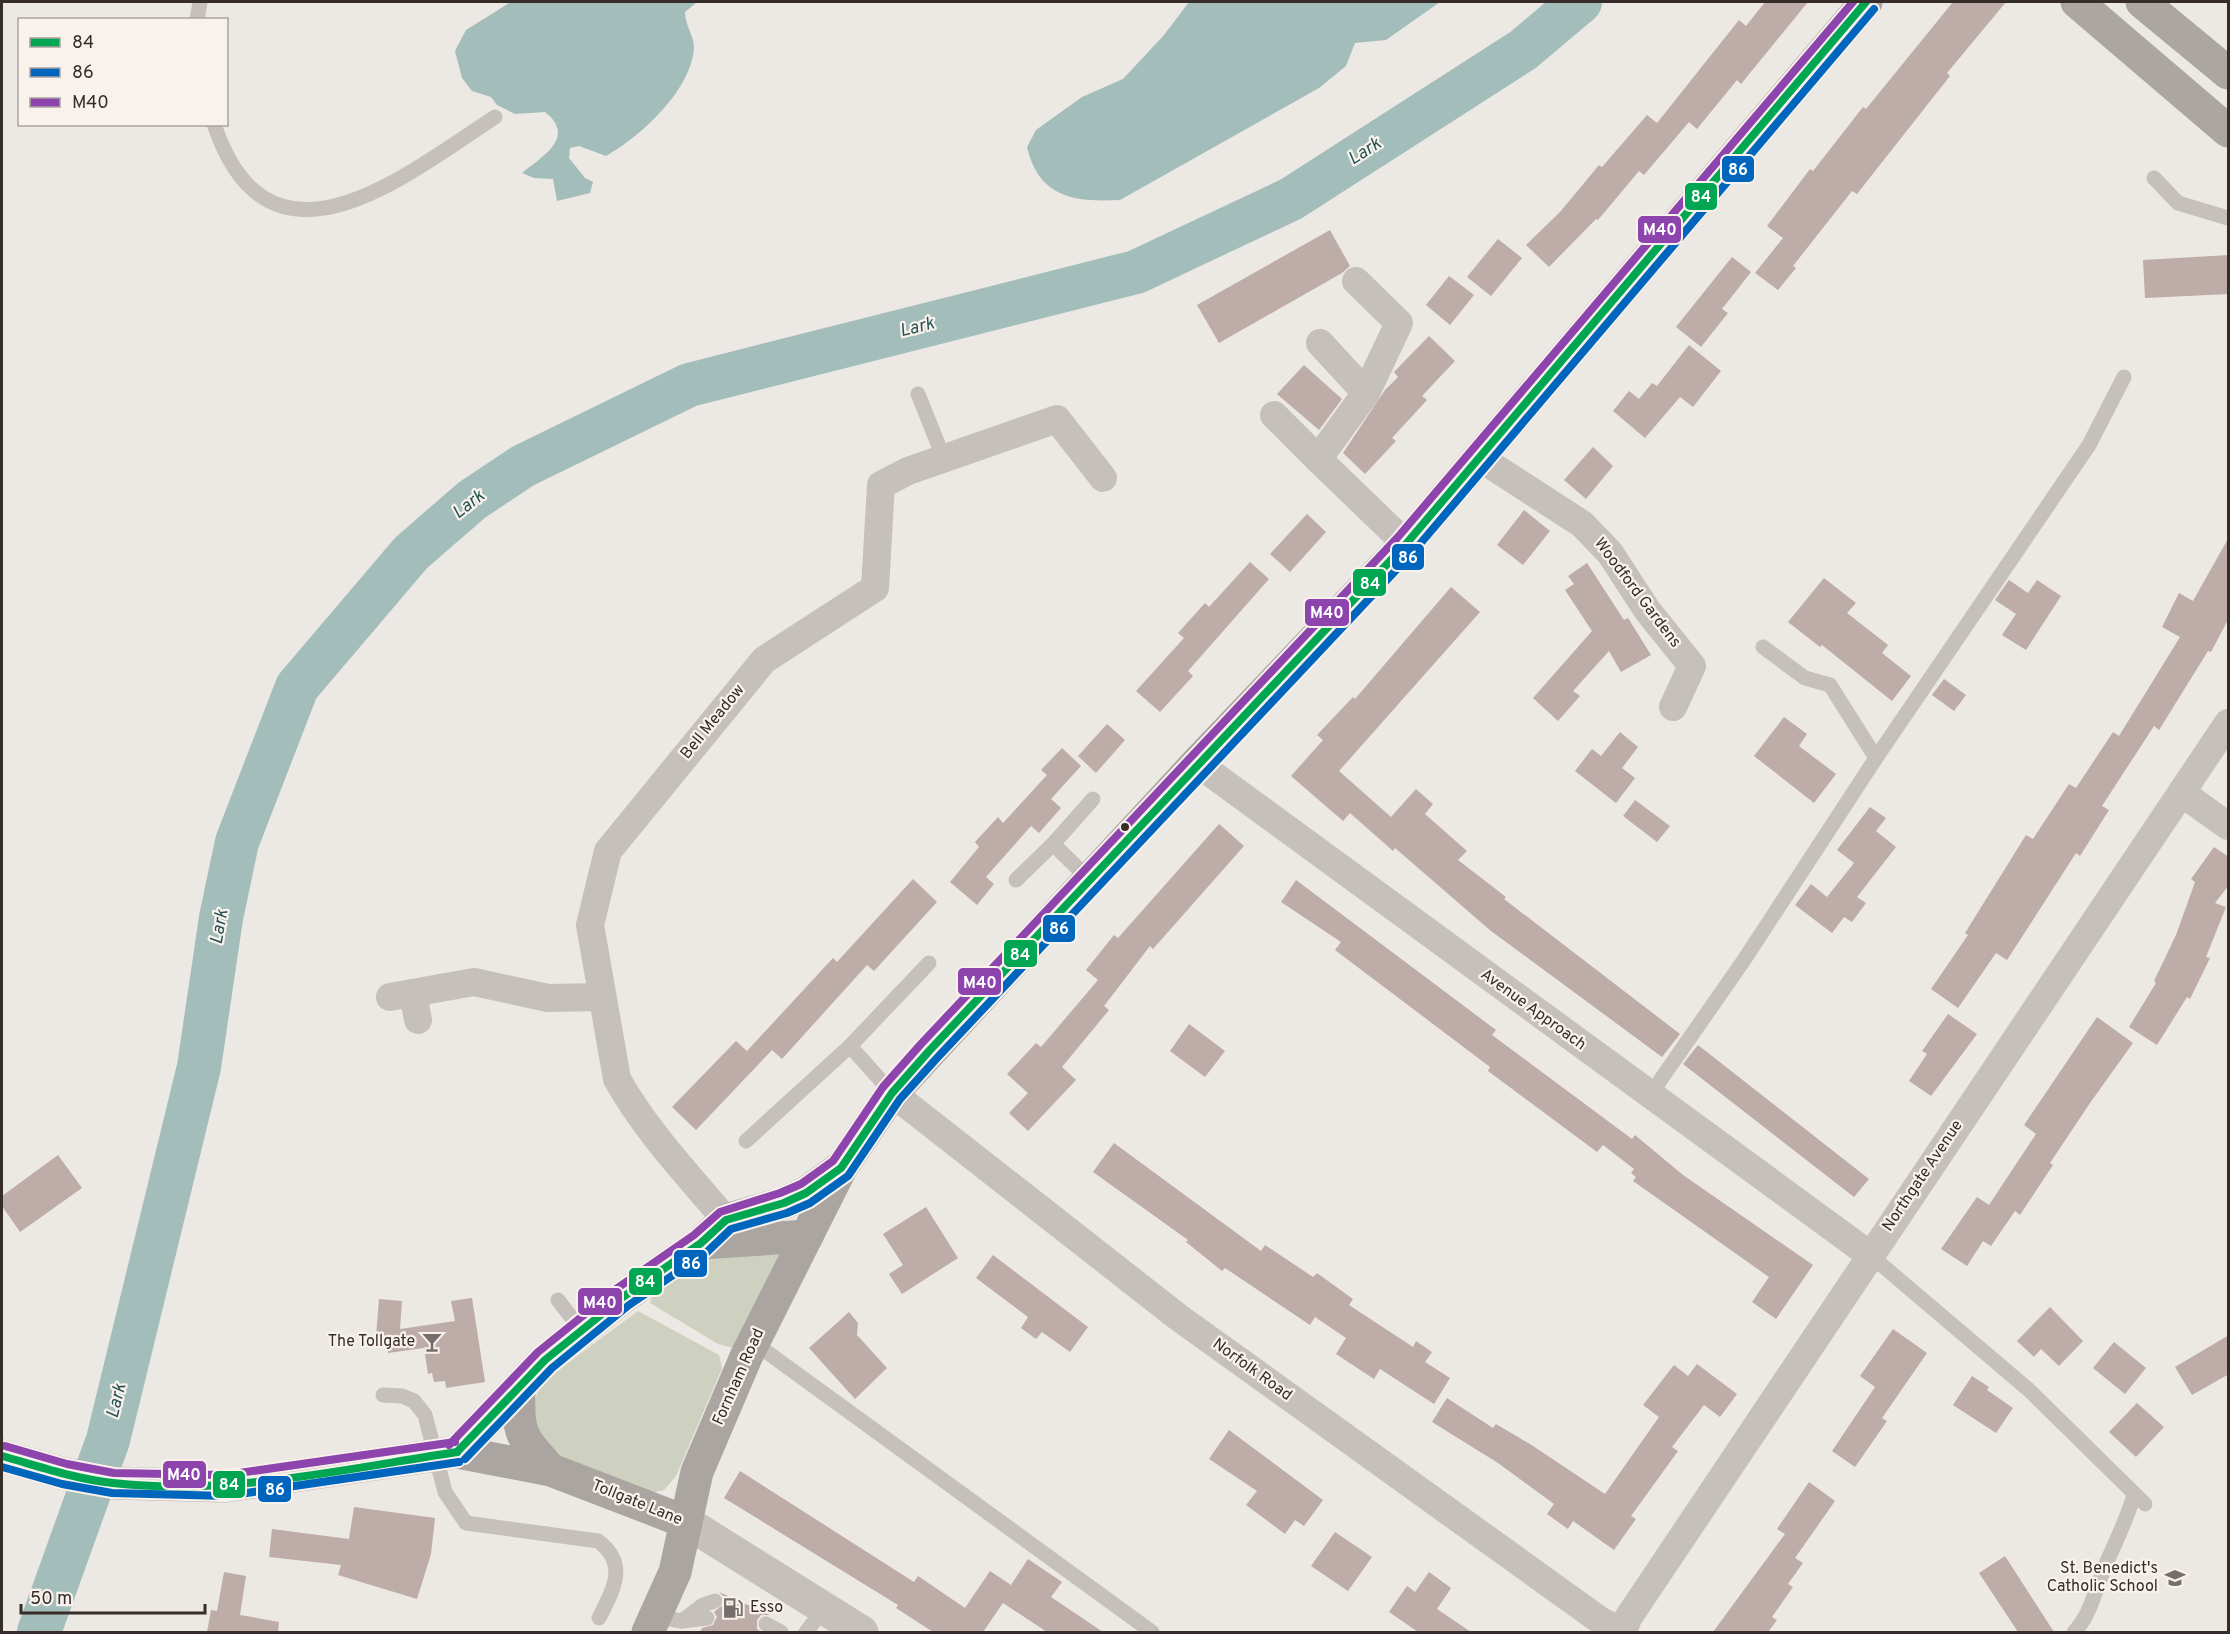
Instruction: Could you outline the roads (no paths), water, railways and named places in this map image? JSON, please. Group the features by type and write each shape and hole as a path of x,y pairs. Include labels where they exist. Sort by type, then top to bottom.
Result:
{"highway":[{"path":"2077,2 2229,131"},
{"path":"2142,2 2229,73"}],"main road":[{"name":"Fornham Road","path":"668,1626 675,1572 697,1472 753,1342 840,1168 892,1093 1197,763 1406,544 1866,2"},
{"name":"Fornham Road","path":"446,1454 545,1360 581,1330 701,1243 726,1220 784,1203 806,1193 840,1168"},
{"path":"701,1243 807,1236"},
{"path":"519,1387 518,1426 530,1447 551,1470"},
{"path":"2,1456 65,1474 113,1482 226,1486 446,1454"},
{"name":"Tollgate Lane","path":"446,1454 551,1470 686,1522"}],"street":[{"path":"1318,459 1366,393 1399,323 1356,281"},
{"path":"1320,343 1366,393"},
{"path":"1274,415 1406,544"},
{"name":"Bell Meadow","path":"726,1220 630,1101 617,1079 590,925 608,851 764,660 874,588 881,485 908,471 1057,419 1103,478"},
{"name":"Woodford Gardens","path":"1480,458 1582,524 1610,553 1647,610 1692,666 1673,707"},
{"name":"Northgate Avenue","path":"1623,1632 1628,1618 1769,1412 1870,1255 2229,723"},
{"name":"Avenue Approach","path":"1197,763 1870,1255"},
{"path":"2182,793 2229,826"},
{"path":"418,1020 401,995 474,982 548,998 601,998"},
{"name":"Norfolk Road","path":"892,1093 1178,1317 1601,1621 1623,1632"},
{"name":"Tollgate Lane","path":"686,1522 815,1621 862,1632"}],"lane":[{"path":"197,18 200,2"},
{"path":"215,126 221,144 242,181 278,206 317,210 353,202 382,190 495,117"},
{"path":"2154,178 2178,203 2229,218"},
{"path":"1650,1095 1744,960 1876,758 2089,445 2124,377"},
{"path":"918,394 944,459"},
{"path":"1763,647 1805,678 1830,685 1876,758"},
{"path":"1016,880 1053,844 1093,799"},
{"path":"1053,844 1089,879"},
{"path":"746,1141 850,1046 929,963"},
{"path":"850,1046 892,1093"},
{"path":"1870,1255 2029,1390 2140,1499 2107,1562 2088,1612 2074,1632"},
{"path":"558,1300 581,1330"},
{"path":"753,1342 1152,1632"},
{"path":"383,1395 402,1396 414,1401 425,1415 446,1454 445,1492 466,1522 598,1541 608,1548 616,1566 614,1587 599,1618"},
{"path":"668,1626 703,1605 715,1601"},
{"path":"668,1626 707,1618"},
{"path":"766,1624 781,1632"}],"water":[{"path":"511,2 697,2 685,12 694,43 691,63 684,80 662,110 634,137 606,156 579,146 570,148 569,158 585,178 593,182 590,193 557,201 553,179 534,178 522,173 553,146 558,130 554,121 545,112 515,114 497,105 491,97 472,91 462,78 455,51 466,30"},
{"path":"1189,2 1440,2 1386,40 1355,43 1346,66 1319,88 1120,200 1074,198 1050,187 1040,178 1027,147 1036,130 1082,97 1123,79 1164,35"}],"waterway":[{"name":"Lark","path":"39,1632 108,1440 199,1067 221,918 237,842 297,687 411,553 472,500 523,466 689,385 1136,272 1291,199 1523,50 1580,2"}],"place":[{"name":"The Tollgate","path":"432,1342"},
{"name":"St. Benedict's Catholic School","path":"2175,1578"},
{"name":"Esso","path":"733,1608"}]}
